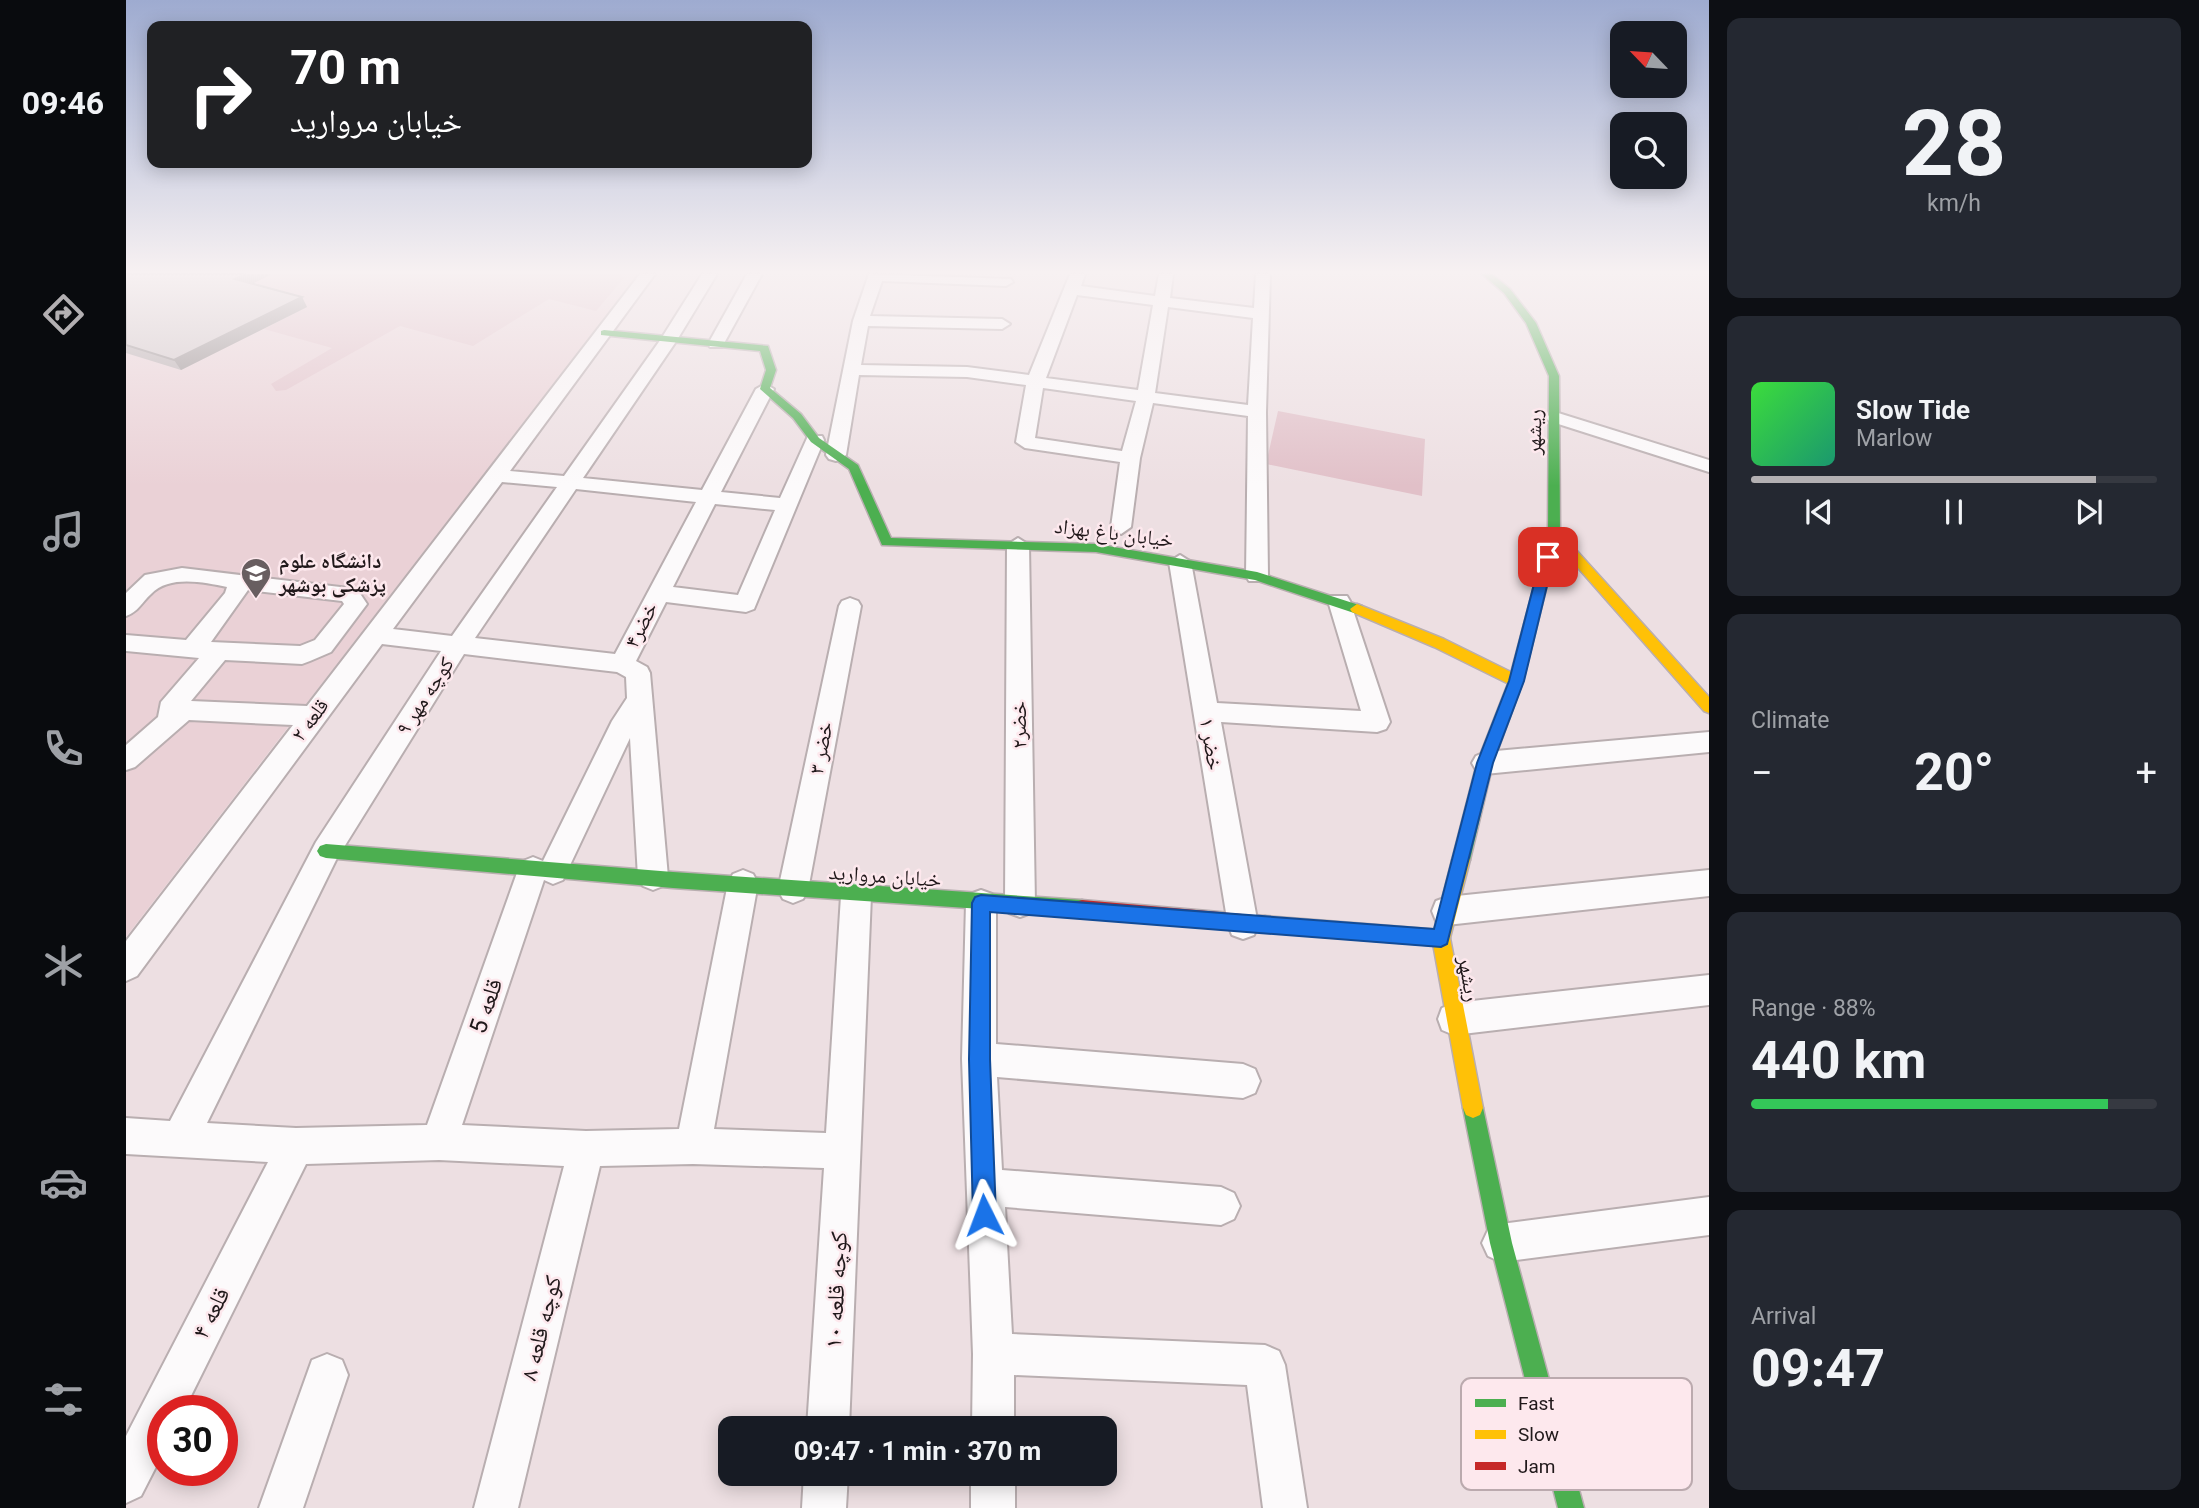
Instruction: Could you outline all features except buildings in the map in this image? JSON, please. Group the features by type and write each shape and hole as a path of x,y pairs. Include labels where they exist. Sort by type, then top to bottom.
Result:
{"street":[{"path":"495,475 596,344"},
{"name":"کوچه مهر ۹","path":"179,1141 326,851 457,646 666,344"},
{"path":"720,344 764,348 771,370 765,389"},
{"path":"836,455 857,344"},
{"path":"1051,344 1035,383 1025,442 1130,458"},
{"path":"1121,527 1130,458 1146,397 1154,344"},
{"path":"1257,576 1257,412 1260,344"},
{"name":"ریشهر","path":"1537,1378 1501,1243 1454,1019 1444,925 1485,763 1516,681 1554,533 1554,376 1540,344"},
{"path":"851,370 967,372 1257,412"},
{"name":"خیابان باغ بهزاد","path":"765,389 797,416 814,440 854,467 886,542 1096,548 1257,576 1339,601 1439,643 1516,681"},
{"name":"خضر۴","path":"653,877 638,673 622,664 706,496 765,389"},
{"path":"1555,410 1709,449"},
{"path":"1555,410 1709,466"},
{"path":"657,593 746,604 814,440"},
{"path":"495,475 787,505"},
{"name":"قلعه ۲","path":"126,965 495,475"},
{"path":"1554,533 1709,707"},
{"name":"خضر۲","path":"1018,545 1020,904"},
{"name":"خضر ۱","path":"1180,562 1243,925"},
{"path":"126,608 151,581 162,576 225,578 239,582 349,594 356,604 323,646 302,655 126,643"},
{"path":"204,650 236,595 239,582"},
{"path":"1206,712 1377,722 1339,601"},
{"name":"خضر ۳","path":"793,890 850,606"},
{"path":"374,635 622,664"},
{"path":"171,719 170,709 215,656 204,650"},
{"name":"قلعه 5","path":"439,1142 543,871 625,720 640,699"},
{"path":"126,760 183,710 313,716"},
{"path":"1485,763 1709,743"},
{"name":"خیابان مروارید","path":"326,851 543,871 743,883 856,896 1020,904 1243,925 1444,925"},
{"path":"693,1146 743,883"},
{"path":"1444,925 1709,883"},
{"name":"کوچه قلعه ۱۰","path":"829,1416 856,896"},
{"path":"981,903 979,1059 993,1354 993,1416"},
{"path":"1454,1019 1709,990"},
{"path":"979,1059 1243,1081"},
{"path":"126,1136 296,1146 439,1142 586,1149 693,1146 843,1151"},
{"name":"قلعه ۴","path":"126,1481 296,1146"},
{"name":"کوچه قلعه ۸","path":"496,1508 586,1149"},
{"path":"983,1187 1221,1206"},
{"path":"1501,1243 1709,1216"},
{"path":"993,1354 1265,1365 1285,1508"},
{"path":"281,1508 327,1375"},
{"path":"824,1508 825,1486"},
{"path":"993,1486 993,1508"},
{"name":"ریشهر","path":"1566,1490 1571,1507"}],"shaded area":[{"name":"دانشگاه علوم پزشکی بوشهر","path":"126,344 584,344 126,937"},
{"path":"319,344 367,344 286,390 276,391 271,384 332,348"},
{"path":"1278,411 1425,439 1422,496 1266,464"}],"traffic: fast":[{"path":"725,344 764,348 771,370 765,389 797,416 815,440 854,467 886,542 1096,548 1257,576 1357,609"},
{"path":"1461,860 1485,763 1516,681 1554,533 1554,376 1540,344"},
{"path":"326,851 673,880 1082,908"},
{"path":"1265,924 1441,938"},
{"path":"1473,1108 1501,1243 1537,1378"},
{"path":"1566,1490 1571,1508"}],"traffic: slow":[{"path":"1554,533 1709,707"},
{"path":"1357,609 1439,643 1516,681"},
{"path":"1461,860 1441,938 1473,1108"}],"traffic: jam":[{"path":"1082,908 1265,924"}],"place":[{"name":"دانشگاه علوم پزشکی بوشهر","path":"256,600"}],"route":[{"path":"984,1215 979,1059 981,903 1441,938 1485,763 1516,681 1548,557"}]}
